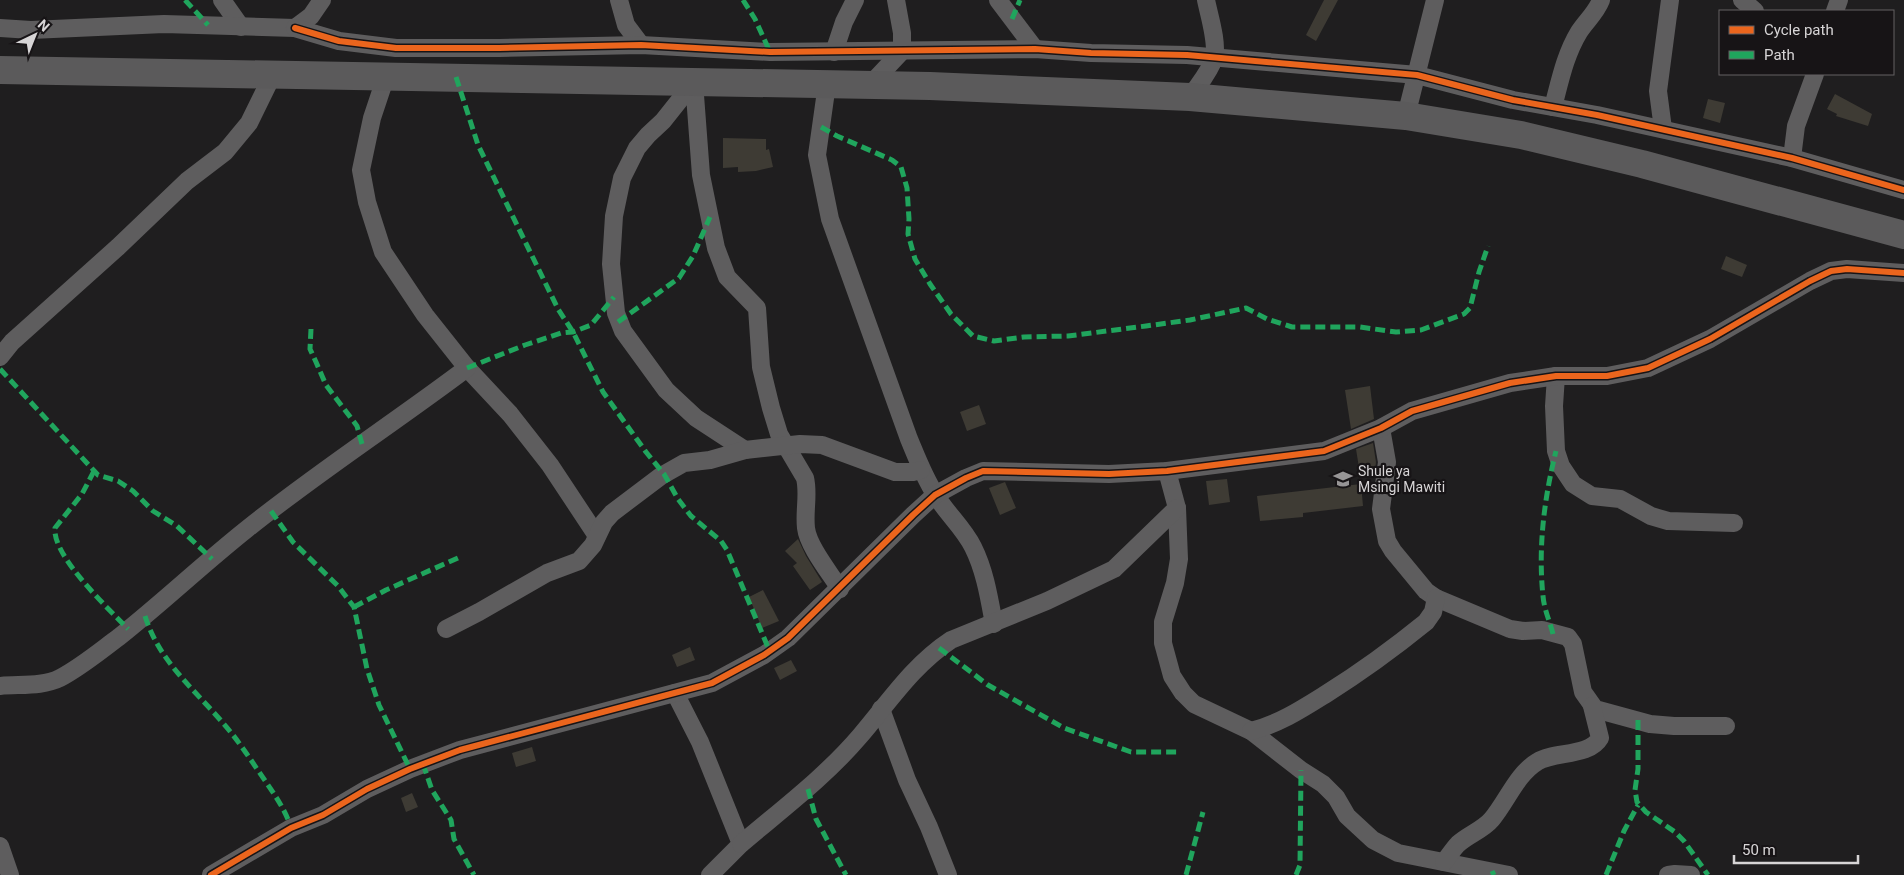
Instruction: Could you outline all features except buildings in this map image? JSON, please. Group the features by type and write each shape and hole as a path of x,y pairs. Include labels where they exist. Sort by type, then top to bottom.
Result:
{"highway":[{"path":"0,70 827,84 1190,97 1406,116 1521,135 1642,164 1904,235"}],"street":[{"path":"222,0 240,27"},
{"path":"295,28 311,16 322,0"},
{"path":"619,0 626,25 641,45"},
{"path":"834,52 844,22 855,0"},
{"path":"870,85 902,51 902,32 896,0"},
{"path":"998,0 1035,49"},
{"path":"1190,97 1207,72 1214,57 1214,35 1206,0"},
{"path":"1406,116 1435,0"},
{"path":"1553,107 1564,63 1579,32 1598,8 1601,0"},
{"path":"1663,129 1658,91 1670,0"},
{"path":"1742,0 1754,10"},
{"path":"0,28 31,30 164,24 295,28 339,40 396,48 641,45 713,50 834,52 1035,49 1056,52 1187,54 1417,75 1513,100 1663,129 1792,158 1904,190"},
{"path":"0,356 12,342 118,248 187,181 224,152 249,123 273,74"},
{"path":"1792,158 1796,126 1815,75"},
{"path":"386,76 372,118 361,170 367,202 382,252 424,315 467,368 510,414 550,465 598,536"},
{"path":"694,82 701,175 716,248 727,277 758,308 761,366 771,408 780,434 805,478 807,486 804,512 806,531 840,589"},
{"path":"694,82 637,148 622,178 614,216 611,264 616,313 622,331 666,390 696,418 745,450"},
{"path":"827,84 817,155 830,220 921,470 935,495 954,518 973,547 989,592 994,624"},
{"path":"211,875 291,828 323,815 367,789 423,764 460,750 712,683 764,655 788,638 935,495 983,471 1110,474 1167,471 1324,451 1381,428 1412,411 1510,383 1556,376 1607,376 1648,368 1710,339 1810,281 1831,271 1847,269 1904,273"},
{"path":"0,686 44,684 59,678 88,660 159,605 246,530 326,469 467,368"},
{"path":"1556,376 1554,406 1556,451 1561,466 1573,484 1592,496 1620,499 1651,516 1668,521 1734,523"},
{"path":"1381,428 1387,462 1381,509 1387,541 1393,551 1426,591 1436,598 1510,629 1523,631 1542,630 1568,637 1573,644 1583,692 1592,706 1600,738 1597,743 1581,750 1548,756 1536,762 1526,771 1485,826 1459,843 1444,862"},
{"path":"446,628 479,612 547,573 579,561 588,552 604,522 612,513 661,476 684,463 710,460 745,450 822,445 895,472 921,470"},
{"path":"1167,471 1177,508 1178,572 1163,622 1162,643 1172,676 1183,694 1194,704 1251,732 1301,770 1323,784 1336,797 1347,816 1374,840 1398,853 1509,875"},
{"path":"710,875 741,844 808,788 859,737 906,679 939,648 951,640 994,624 1114,569 1177,508"},
{"path":"1251,732 1270,726 1300,710 1360,673 1426,622 1433,612 1436,598"},
{"path":"675,693 700,742 741,844"},
{"path":"1592,706 1598,710 1650,724 1726,726"},
{"path":"881,709 904,773 929,826 948,875"},
{"path":"0,846 10,875"},
{"path":"1668,875 1691,875"}],"marked path":[{"path":"185,0 208,25"},
{"path":"743,0 755,19 770,52"},
{"path":"1012,19 1020,0"},
{"path":"456,77 478,145 558,309 573,332 603,392 664,474 678,499 691,516 721,541 727,550 770,652"},
{"path":"821,127 892,160 901,167 907,188 908,234 915,259 951,314 973,336 994,341 1024,337 1068,336 1146,326 1190,320 1246,308 1267,319 1292,327 1360,327 1396,332 1421,330 1464,314 1470,308 1488,246"},
{"path":"618,322 679,278 693,256 710,217"},
{"path":"467,368 525,345 591,325 614,297"},
{"path":"311,329 310,349 326,385 357,426 362,444"},
{"path":"0,369 98,475 118,481 133,491 153,511 177,526 212,559"},
{"path":"1553,634 1544,601 1541,560 1545,505 1556,451"},
{"path":"94,471 82,494 55,528 56,540 62,553 83,582 128,629"},
{"path":"271,511 293,542 338,586 354,607 367,669 379,705 410,769"},
{"path":"354,607 386,590 460,557"},
{"path":"145,616 159,647 178,673 240,744 277,799 291,828"},
{"path":"939,648 988,685 1064,728 1131,752 1181,752"},
{"path":"1638,720 1638,769 1635,790 1637,802 1646,812 1675,832 1684,841 1708,875"},
{"path":"423,764 432,790 451,820 454,839 474,875"},
{"path":"1296,875 1300,865 1301,770"},
{"path":"808,789 816,819 846,875"},
{"path":"1606,875 1624,831 1638,805"},
{"path":"1186,875 1203,812"},
{"path":"1492,871 1494,875"}],"cycle path":[{"path":"295,28 339,41 396,48 641,45 770,52 1035,49 1091,53 1187,55 1417,75 1513,100 1597,115 1792,158 1904,190"},
{"path":"211,875 291,828 323,815 367,789 410,769 460,750 712,683 764,655 788,638 935,495 983,471 1109,474 1167,471 1324,451 1381,428 1412,411 1510,383 1556,376 1607,376 1648,368 1710,339 1810,281 1831,271 1847,269 1904,273"}],"place":[{"name":"Shule ya Msingi Mawiti","path":"1343,479"}]}
